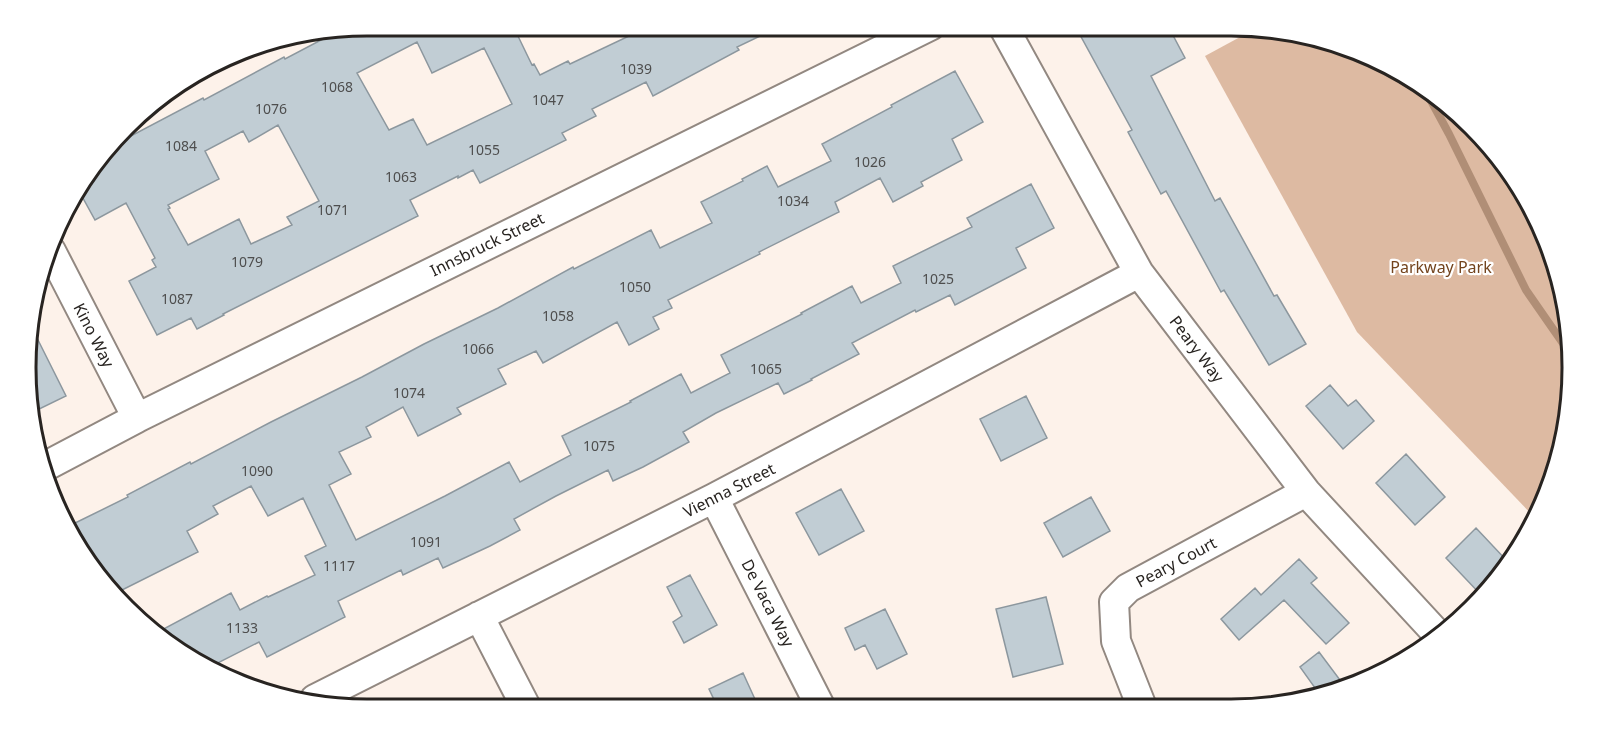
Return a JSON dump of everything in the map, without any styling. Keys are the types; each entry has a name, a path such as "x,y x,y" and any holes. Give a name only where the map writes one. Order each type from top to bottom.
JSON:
{"street":[{"name":"Innsbruck Street","path":"50,463 910,36"},
{"name":"Peary Way","path":"1009,36 1139,273 1306,492 1432,630"},
{"name":"Kino Way","path":"55,259 137,418"},
{"name":"Vienna Street","path":"322,696 714,498 1139,273"},
{"name":"Peary Court","path":"1139,699 1116,641 1114,602 1128,588 1306,492"},
{"name":"De Vaca Way","path":"714,498 816,699"},
{"path":"478,616 522,699"}],"green space":[{"name":"Parkway Park","path":"1241,36 1295,42 1357,61 1396,80 1449,118 1480,149 1506,183 1528,221 1544,261 1556,303 1561,346 1561,389 1556,432 1544,474 1529,512 1357,332 1205,56"}],"building":[{"path":"368,36 518,36 532,65 534,64 540,75 568,61 570,64 629,36 760,36 737,47 739,50 653,96 646,82 592,109 596,116 562,133 566,140 480,183 473,170 410,200 418,216 197,329 191,318 157,335 129,281 156,267 152,260 155,258 126,203 95,220 83,198 131,135 203,98 204,100 284,57 285,59 324,39","holes":["417,42 432,73 484,48 512,104 427,145 413,119 389,130 357,73","278,125 319,201 287,217 292,225 251,244 239,219 188,245 168,209 170,208 168,205 219,179 205,151 243,131 249,142"]},
{"path":"1081,36 1173,36 1185,58 1151,76 1215,201 1220,198 1274,296 1277,295 1306,344 1269,365 1224,290 1221,292 1166,191 1161,194 1128,132 1132,130"},
{"path":"955,71 983,122 952,139 962,160 921,182 923,186 893,202 880,178 835,202 839,212 668,300 672,308 653,317 659,329 629,345 617,322 543,363 536,351 498,369 506,384 457,408 461,414 418,436 403,407 366,427 371,437 339,452 351,474 329,485 356,540 509,462 520,482 571,455 562,436 681,374 691,393 730,373 721,355 852,286 861,303 901,283 893,266 972,227 967,218 1031,184 1054,228 1016,248 1026,268 955,305 950,295 916,312 915,310 852,343 859,354 784,394 778,383 716,413 683,432 689,442 613,481 608,470 556,496 514,519 520,530 490,546 443,568 438,558 403,575 401,570 338,601 345,617 267,657 259,642 218,663 183,643 164,629 231,593 240,610 315,575 305,556 326,546 303,498 268,516 251,486 213,506 218,514 187,531 198,552 122,590 92,552 75,523 128,497 127,495 190,462 191,464 498,308 573,267 574,269 651,230 660,248 712,223 701,202 767,166 778,187 831,161 822,144 892,107 891,105"},
{"path":"38,339 66,396 39,409 36,368"},
{"path":"1330,385 1348,406 1356,400 1374,421 1343,449 1306,406"},
{"path":"1026,396 1047,438 1001,461 980,419"},
{"path":"1406,454 1445,497 1415,525 1376,483"},
{"path":"841,489 864,531 819,555 796,513"},
{"path":"1091,497 1110,531 1063,557 1044,523"},
{"path":"1476,528 1503,556 1476,590 1446,558"},
{"path":"1299,559 1317,578 1311,583 1349,623 1326,644 1284,600 1239,640 1221,619 1255,588 1261,595"},
{"path":"690,575 717,625 684,643 673,622 682,616 667,587"},
{"path":"1046,597 1063,664 1013,677 996,609"},
{"path":"885,609 907,654 877,669 865,645 855,650 845,628"},
{"path":"1319,652 1340,680 1315,688 1300,667"},
{"path":"743,673 755,699 714,699 709,689"}],"waterway":[{"path":"1434,107 1526,290 1560,340"}]}
